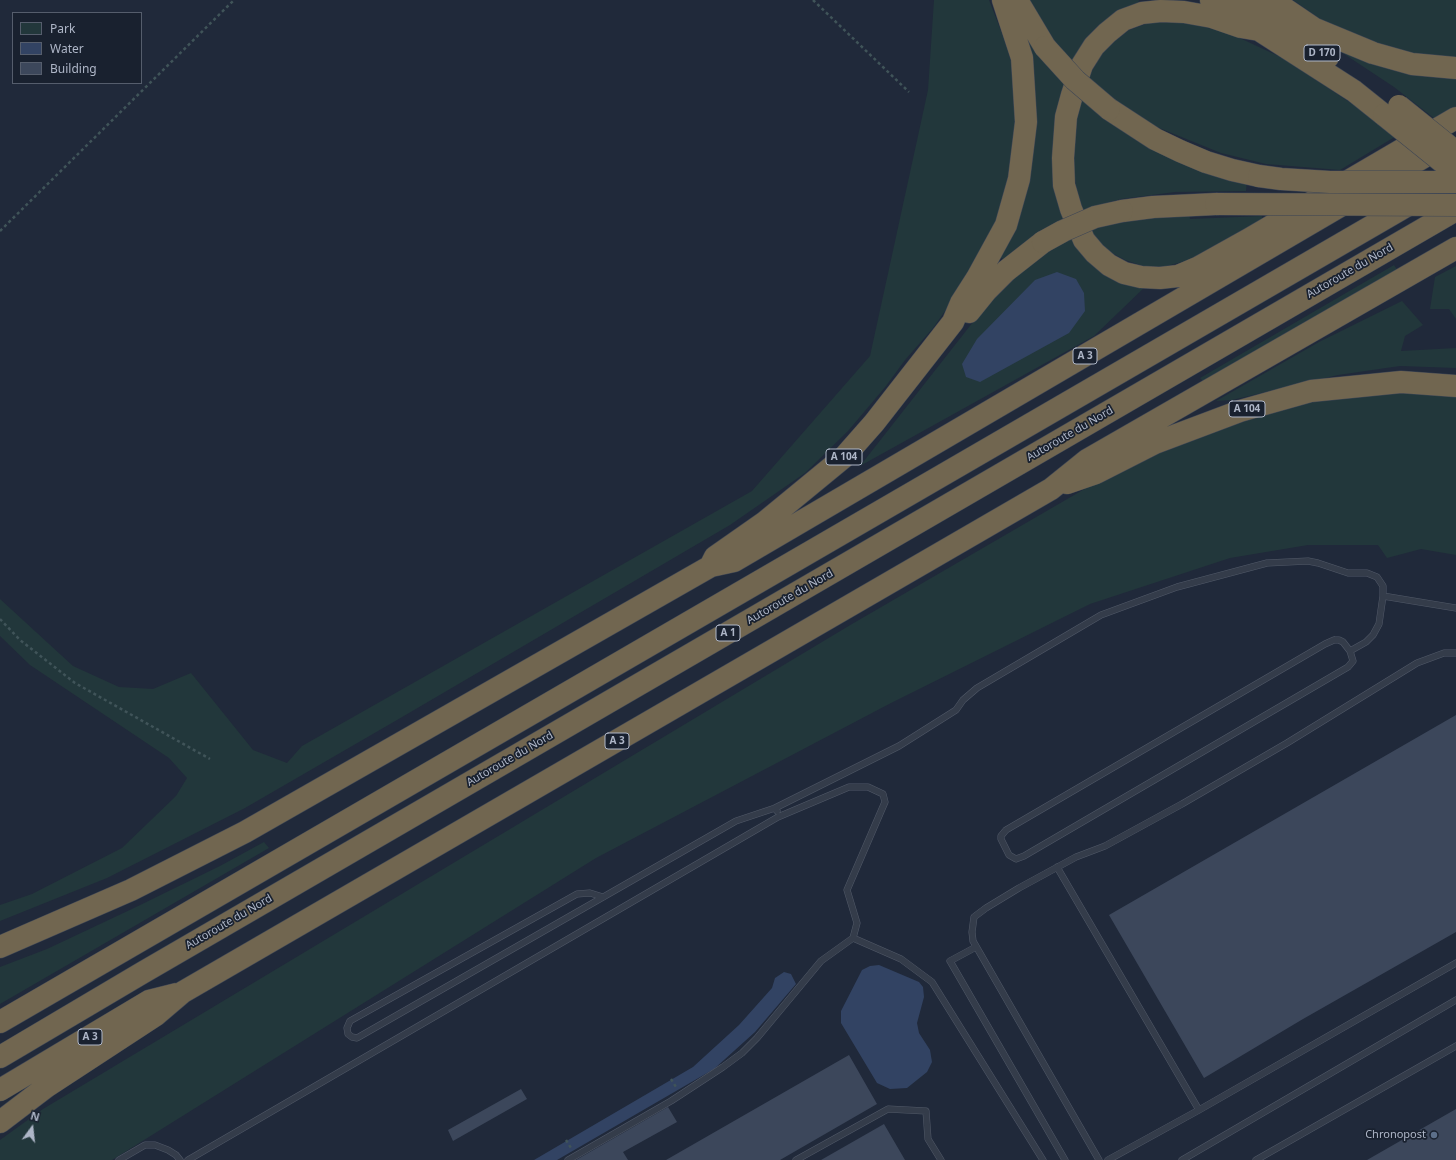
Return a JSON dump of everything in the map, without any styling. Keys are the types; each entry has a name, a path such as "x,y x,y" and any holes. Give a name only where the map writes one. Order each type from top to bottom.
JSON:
{"highway":[{"path":"953,322 961,303 977,278 1006,225 1019,179 1026,122 1022,58 1004,0"},
{"path":"1017,0 1045,47 1075,80 1109,109 1143,132 1180,151 1206,162 1232,170 1281,179 1330,182 1456,182"},
{"name":"D 170","path":"1244,0 1392,111 1456,152"},
{"path":"1272,0 1315,29 1373,53 1412,64 1456,68"},
{"path":"1214,2 1246,20 1354,92 1392,111 1456,173"},
{"path":"1259,30 1242,27 1212,17 1184,12 1142,12 1123,20 1094,46 1082,65 1066,117 1063,158 1064,185 1071,209 1084,240 1095,254 1109,265 1124,273 1141,277 1160,278 1178,276 1197,268 1456,118"},
{"name":"A 3","path":"0,947 131,890 245,832 711,566 734,561 1456,138"},
{"name":"A 1","path":"0,1022 1456,177"},
{"name":"A 104","path":"711,566 715,557 765,522 844,458 874,423 953,322 970,312 986,291 1006,271 1043,242 1063,231 1095,217 1122,211 1153,207 1216,204 1456,205"},
{"name":"Autoroute du Nord","path":"0,1057 162,961 1456,210"},
{"name":"A 3","path":"0,1090 149,1001 183,992 1051,489 1087,460 1456,248"},
{"name":"A 104","path":"1051,489 1096,474 1155,443 1226,416 1311,391 1401,382 1456,386"},
{"path":"0,1122 46,1087 156,1015 183,992"}],"lane":[{"path":"603,897 590,893 577,894 350,1021 347,1028 348,1034 352,1038 357,1038 736,821 776,808 899,746 956,710 963,700 977,688 1101,615 1177,587 1267,563 1308,561 1348,572 1367,573 1377,577 1383,586 1379,624 1374,635 1366,642 1350,651"},
{"path":"1383,596 1456,608"},
{"path":"1334,640 1340,640 1350,651 1353,661 1348,667 1024,856 1019,858 1012,857 1002,844 1001,836 1006,830 1325,644 1334,640"},
{"path":"1099,1160 973,941 972,932 974,917 1019,888 1076,857 1105,846 1182,804 1287,743 1417,663 1444,653 1456,653"},
{"path":"188,1160 778,817 849,787 868,787 883,794 886,802 847,890 857,923 853,938 821,961 757,1038 742,1053 671,1101 568,1160"},
{"path":"776,808 778,817"},
{"path":"1058,867 1199,1110"},
{"path":"853,938 901,959 932,982 1043,1160"},
{"path":"976,946 950,961 1065,1160"},
{"path":"1108,1160 1199,1110 1456,963"},
{"path":"1182,1160 1456,1000"},
{"path":"1256,1160 1456,1046"},
{"path":"796,1160 888,1109 926,1111 928,1139 941,1160"},
{"path":"119,1160 145,1145 155,1145 168,1150 176,1154 180,1160"}],"path":[{"path":"0,231 234,0"},
{"path":"813,0 909,92"},
{"path":"0,619 20,640 75,683 210,760"},
{"path":"671,1079 678,1090"},
{"path":"566,1140 573,1152"}],"green space":[{"path":"934,0 989,0 1013,67 1017,141 997,224 971,274 933,328 905,360 886,386 848,431 805,473 730,525 245,808 107,878 0,921 0,905 32,894 122,848 176,796 187,778 169,758 30,665 0,636 0,599 73,666 119,687 153,689 191,673 253,750 287,763 302,746 752,491 870,356 928,90"},
{"path":"1024,0 1139,0 1138,5 1074,66 1052,43"},
{"path":"1293,0 1456,0 1456,57 1442,58 1394,50 1336,30"},
{"path":"1157,20 1194,24 1231,34 1287,60 1398,135 1340,170 1266,164 1221,153 1137,119 1090,81 1089,76 1104,50 1129,30"},
{"path":"1017,26 1067,84 1065,219 1043,229 1003,259 997,256 1021,193"},
{"path":"1326,42 1456,74 1456,106 1435,119 1394,87"},
{"path":"1081,97 1247,181 1246,191 1175,192 1121,199 1083,210 1076,187 1073,161 1074,127"},
{"path":"1189,212 1190,219 1262,216 1262,220 1197,258 1163,267 1143,266 1125,260 1105,249 1089,231 1099,225"},
{"path":"1074,237 1147,285 1094,336 860,466 995,294 1046,250"},
{"path":"1394,265 1398,271 1205,383 1200,378"},
{"path":"1456,266 1456,319 1449,309 1430,309 1435,277"},
{"path":"1402,301 1423,325 1405,336 1401,351 1456,348 1456,368 1400,366 1338,375 1232,400 1216,401 1319,342"},
{"path":"1423,388 1456,389 1456,555 1421,549 1387,558 1378,545 1308,545 1230,558 1090,604 891,703 596,858 112,1160 0,1160 0,1140 43,1109 852,624 1100,480 1181,438 1273,410 1325,399"},
{"path":"264,842 269,848 0,1004 0,967 47,949 134,908 220,866"}],"water":[{"path":"1057,272 1076,279 1084,293 1085,311 1069,333 980,382 966,377 962,364 977,339 1035,280"},
{"path":"879,965 919,982 923,987 924,997 917,1023 919,1033 930,1050 932,1062 927,1072 907,1088 890,1089 877,1083 841,1023 841,1011 862,970 870,966"},
{"path":"784,972 791,974 796,984 755,1032 714,1069 557,1160 534,1160 693,1067 739,1025 772,988 775,978"}],"building":[{"path":"1456,715 1456,932 1303,1019 1204,1078 1109,915"},
{"path":"849,1055 877,1104 780,1160 666,1160"},
{"path":"521,1089 527,1099 453,1141 448,1130"},
{"path":"668,1107 677,1122 623,1152 628,1160 576,1160"},
{"name":"Chronopost","path":"1456,1109 1456,1160 1367,1160"},
{"path":"884,1124 905,1160 821,1160"}],"place":[{"name":"Chronopost","path":"1434,1135"}]}
